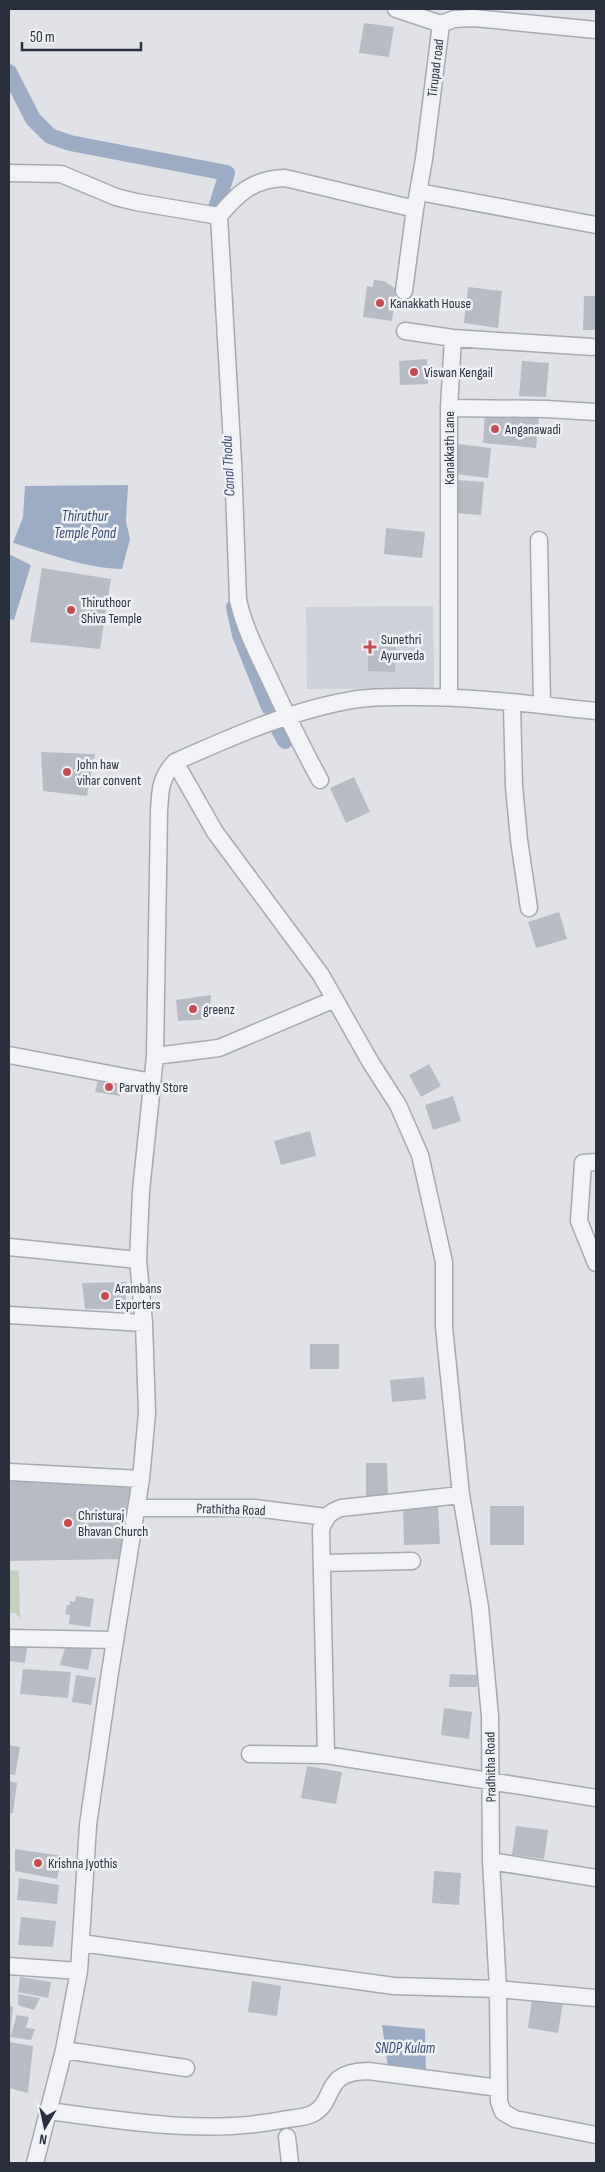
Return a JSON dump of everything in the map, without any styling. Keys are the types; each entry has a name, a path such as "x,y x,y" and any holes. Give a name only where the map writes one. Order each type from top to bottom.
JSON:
{"street":[{"path":"396,9 441,24"},
{"name":"Tirupad road","path":"404,291 441,24 454,19 511,16 596,30"},
{"path":"9,173 61,174 116,197 219,216"},
{"path":"320,780 287,717 253,643 241,614 238,600 234,462 219,216 249,187 265,180 285,178 415,209"},
{"path":"419,192 596,224"},
{"path":"405,331 453,338 592,347"},
{"name":"Kanakkath Lane","path":"449,697 449,408 453,338"},
{"path":"449,408 546,409 596,412"},
{"path":"539,540 542,705"},
{"path":"35,2163 64,2050 79,1971 88,1825 141,1479 147,1414 144,1323 138,1260 141,1191 155,1056 160,805 162,785 166,772 175,762 223,741 287,717 337,704 375,697 449,697 596,711"},
{"path":"512,703 517,822 529,908"},
{"name":"Pradhitha Road","path":"175,762 215,832 321,975 371,1063 398,1104 420,1155 444,1262 444,1327 461,1495 480,1607 490,1716 491,1861 498,1989 499,2102 503,2112 514,2119 596,2135"},
{"path":"155,1056 219,1048 335,999"},
{"path":"9,1054 152,1082"},
{"path":"596,1162 583,1163 579,1221 596,1263"},
{"path":"9,1247 138,1260"},
{"path":"9,1316 144,1323"},
{"path":"9,1472 141,1479"},
{"path":"326,1755 321,1529 326,1517 333,1511 342,1508 461,1495"},
{"name":"Prathitha Road","path":"137,1508 254,1508 326,1517"},
{"path":"322,1563 412,1561"},
{"path":"9,1638 115,1640"},
{"path":"250,1754 326,1755 490,1783 596,1798"},
{"path":"491,1861 596,1878"},
{"path":"81,1943 394,1986 498,1989 596,1998"},
{"path":"9,1966 79,1971"},
{"path":"64,2050 186,2068"},
{"path":"48,2111 153,2124 208,2127 266,2123 312,2114 321,2106 333,2084 341,2076 354,2071 368,2071 500,2088"},
{"path":"287,2137 290,2163"}],"shaded area":[{"name":"Sunethri Ayurveda","path":"433,606 434,688 307,689 306,607"}],"green space":[{"path":"9,1570 19,1571 20,1618 15,1613 9,1613"}],"water":[{"name":"Thiruthur Temple Pond","path":"128,485 126,521 130,539 122,569 81,563 13,543 23,517 25,486"},
{"path":"9,554 31,565 14,620 9,619"},
{"name":"SNDP Kulam","path":"382,2025 425,2029 426,2074 388,2067"}],"building":[{"path":"364,23 394,27 389,57 359,53"},
{"name":"Kanakkath House","path":"374,280 384,281 396,289 392,321 363,317 367,286 373,287"},
{"path":"468,287 502,291 498,328 464,323"},
{"path":"584,296 596,296 596,330 583,330"},
{"name":"Viswan Kengail","path":"427,359 428,384 400,385 399,361"},
{"path":"522,361 549,363 546,397 519,396"},
{"path":"485,413 539,416 536,448 483,443"},
{"path":"458,444 491,448 488,478 455,474"},
{"path":"457,480 484,482 481,515 454,513"},
{"path":"386,528 425,532 422,558 384,554"},
{"name":"Thiruthoor Shiva Temple","path":"42,568 111,579 100,649 30,642"},
{"path":"368,647 396,647 395,672 368,671"},
{"name":"John haw vihar convent","path":"41,752 95,754 87,796 43,791"},
{"path":"354,777 370,812 346,823 330,788"},
{"path":"559,912 567,939 536,948 528,922"},
{"name":"greenz","path":"211,995 209,1019 178,1021 176,1000"},
{"path":"429,1064 441,1086 421,1097 409,1075"},
{"name":"Parvathy Store","path":"99,1076 122,1082 120,1096 95,1092"},
{"path":"453,1096 461,1121 433,1130 425,1105"},
{"path":"310,1131 316,1156 281,1165 274,1141"},
{"name":"Arambans Exporters","path":"126,1282 126,1309 85,1309 82,1283"},
{"path":"310,1344 339,1344 339,1369 310,1369"},
{"path":"424,1377 426,1399 392,1402 390,1380"},
{"path":"366,1463 387,1463 388,1496 366,1496"},
{"name":"Christuraj Bhavan Church","path":"9,1479 133,1488 120,1559 9,1561"},
{"path":"490,1506 524,1506 524,1545 490,1545"},
{"path":"438,1507 440,1544 404,1545 403,1508"},
{"path":"76,1596 94,1599 90,1627 69,1624 70,1615 65,1614 67,1605 70,1605 70,1601 75,1602"},
{"path":"9,1645 27,1647 25,1663 9,1661"},
{"path":"65,1648 92,1649 88,1670 60,1665"},
{"path":"23,1669 71,1672 68,1698 20,1694"},
{"path":"450,1674 477,1675 477,1687 449,1687"},
{"path":"76,1675 96,1678 91,1705 72,1702"},
{"path":"444,1708 472,1712 469,1739 441,1735"},
{"path":"9,1745 20,1747 15,1775 9,1774"},
{"path":"307,1766 342,1772 336,1804 301,1798"},
{"path":"9,1781 17,1783 13,1813 9,1813"},
{"path":"516,1826 548,1830 544,1859 512,1855"},
{"name":"Krishna Jyothis","path":"15,1849 62,1856 57,1879 15,1871"},
{"path":"434,1871 461,1873 459,1905 432,1903"},
{"path":"19,1878 59,1885 57,1904 17,1900"},
{"path":"21,1917 56,1921 53,1947 18,1945"},
{"path":"20,1977 51,1982 48,1998 18,1992"},
{"path":"252,1981 281,1986 277,2016 248,2012"},
{"path":"18,1994 40,1998 34,2010 18,2005"},
{"path":"532,1998 563,2002 558,2033 528,2028"},
{"path":"9,2006 13,2007 10,2035 9,2035"},
{"path":"17,2015 29,2017 26,2028 35,2029 31,2040 10,2037"},
{"path":"9,2042 33,2046 28,2093 9,2088"}],"waterway":[{"name":"Canal Thodu","path":"9,72 33,119 50,136 70,143 227,173 215,211"},
{"name":"Canal Thodu","path":"234,607 240,635 269,707"},
{"name":"Canal Thodu","path":"279,730 285,741"}],"place":[{"name":"Kanakkath House","path":"380,303"},
{"name":"Viswan Kengail","path":"414,372"},
{"name":"Anganawadi","path":"495,429"},
{"name":"Thiruthoor Shiva Temple","path":"71,610"},
{"name":"Sunethri Ayurveda","path":"370,647"},
{"name":"John haw vihar convent","path":"67,772"},
{"name":"greenz","path":"193,1009"},
{"name":"Parvathy Store","path":"109,1087"},
{"name":"Arambans Exporters","path":"105,1296"},
{"name":"Christuraj Bhavan Church","path":"68,1523"},
{"name":"Krishna Jyothis","path":"38,1863"}]}
